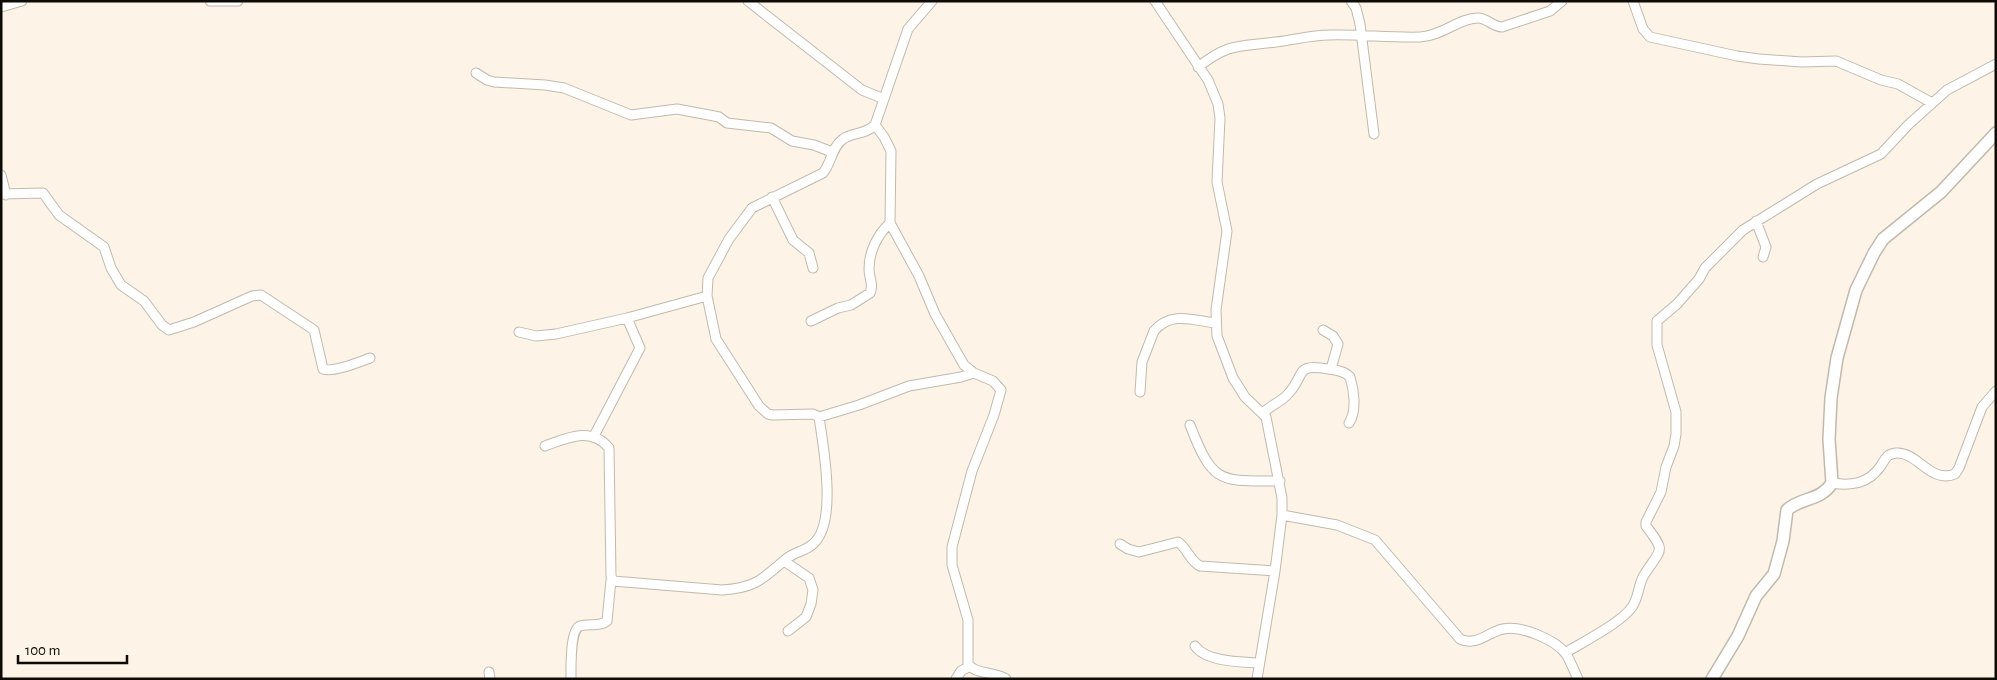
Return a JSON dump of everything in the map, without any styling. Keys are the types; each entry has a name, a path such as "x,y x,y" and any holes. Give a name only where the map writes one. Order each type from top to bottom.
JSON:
{"street":[{"path":"1,7 22,1"},
{"path":"210,1 238,1"},
{"path":"748,1 851,82 862,90 884,100"},
{"path":"932,1 908,29 875,125 867,132 843,139 832,152 823,173 772,197 748,212 729,239 708,278 707,296 716,339 759,406 768,414 812,414 819,417 859,405 909,386 961,377 974,372"},
{"path":"1155,1 1215,95 1220,118 1218,182 1227,236 1215,323 1217,336 1233,378 1245,397 1264,413 1266,417 1280,481 1282,515 1275,571 1257,679"},
{"path":"1351,1 1359,17 1374,134"},
{"path":"1198,67 1214,55 1233,46 1276,42 1316,35 1421,37 1438,34 1475,18 1502,28 1550,11 1562,1"},
{"path":"1634,1 1643,29 1650,37 1759,59 1794,62 1836,61 1881,80 1898,84 1932,103"},
{"path":"1565,653 1630,610 1636,600 1644,575 1660,551 1659,544 1646,526 1646,522 1661,492 1666,467 1674,446 1677,422 1676,412 1657,345 1657,321 1677,304 1699,279 1705,268 1743,230 1817,184 1881,154 1932,103 1955,85 1996,64"},
{"path":"476,73 494,82 564,88 631,115 672,109 683,110 719,117 727,123 771,128 792,141 814,145 832,152"},
{"path":"875,125 884,137 890,152 890,223 918,276 935,314 964,365 994,381 1001,390 996,409 972,471 952,547 952,565 968,620 967,652 970,666 976,670 997,674 1006,679"},
{"path":"1712,679 1738,636 1756,596 1774,574 1787,510 1792,506 1820,496 1832,483 1829,431 1837,358 1856,290 1878,246 1941,192 1996,133"},
{"path":"1,175 4,194 43,193 59,215 104,247 111,268 120,285 144,301 169,330 194,322 252,296 261,295 314,330 323,369 326,371 370,358"},
{"path":"772,197 793,240 809,253 813,268"},
{"path":"1756,221 1765,241 1766,252 1763,257"},
{"path":"811,321 838,308 851,306 870,293 872,288 869,270 876,238 890,223"},
{"path":"519,332 544,336 627,318 707,296"},
{"path":"594,436 640,348 627,318"},
{"path":"1140,392 1142,362 1154,331 1158,327 1164,322 1175,318 1215,323"},
{"path":"1323,330 1332,336 1338,344 1331,369"},
{"path":"1264,413 1268,407 1287,395 1300,374 1308,367 1331,369 1348,374 1351,381 1354,413 1349,422"},
{"path":"1832,483 1853,484 1863,481 1875,472 1884,458 1895,453 1907,454 1932,472 1942,475 1955,474 1982,407 1996,391"},
{"path":"611,580 722,590 738,589 757,582 784,561 813,545 822,532 824,524 827,482 819,417"},
{"path":"1190,425 1209,466 1217,474 1234,481 1280,481"},
{"path":"545,446 573,436 594,436 606,444 610,452 611,580 607,621 604,624 577,628 571,653 571,679"},
{"path":"1282,515 1337,525 1375,540 1448,627 1465,641 1473,642 1504,628 1516,628 1540,636 1565,653 1578,679"},
{"path":"1120,544 1139,552 1178,542 1182,544 1196,564 1200,566 1275,571"},
{"path":"784,561 809,578 813,590 811,604 806,617 788,631"},
{"path":"1195,646 1203,654 1224,660 1259,663"},
{"path":"956,679 961,670 970,666"}]}
